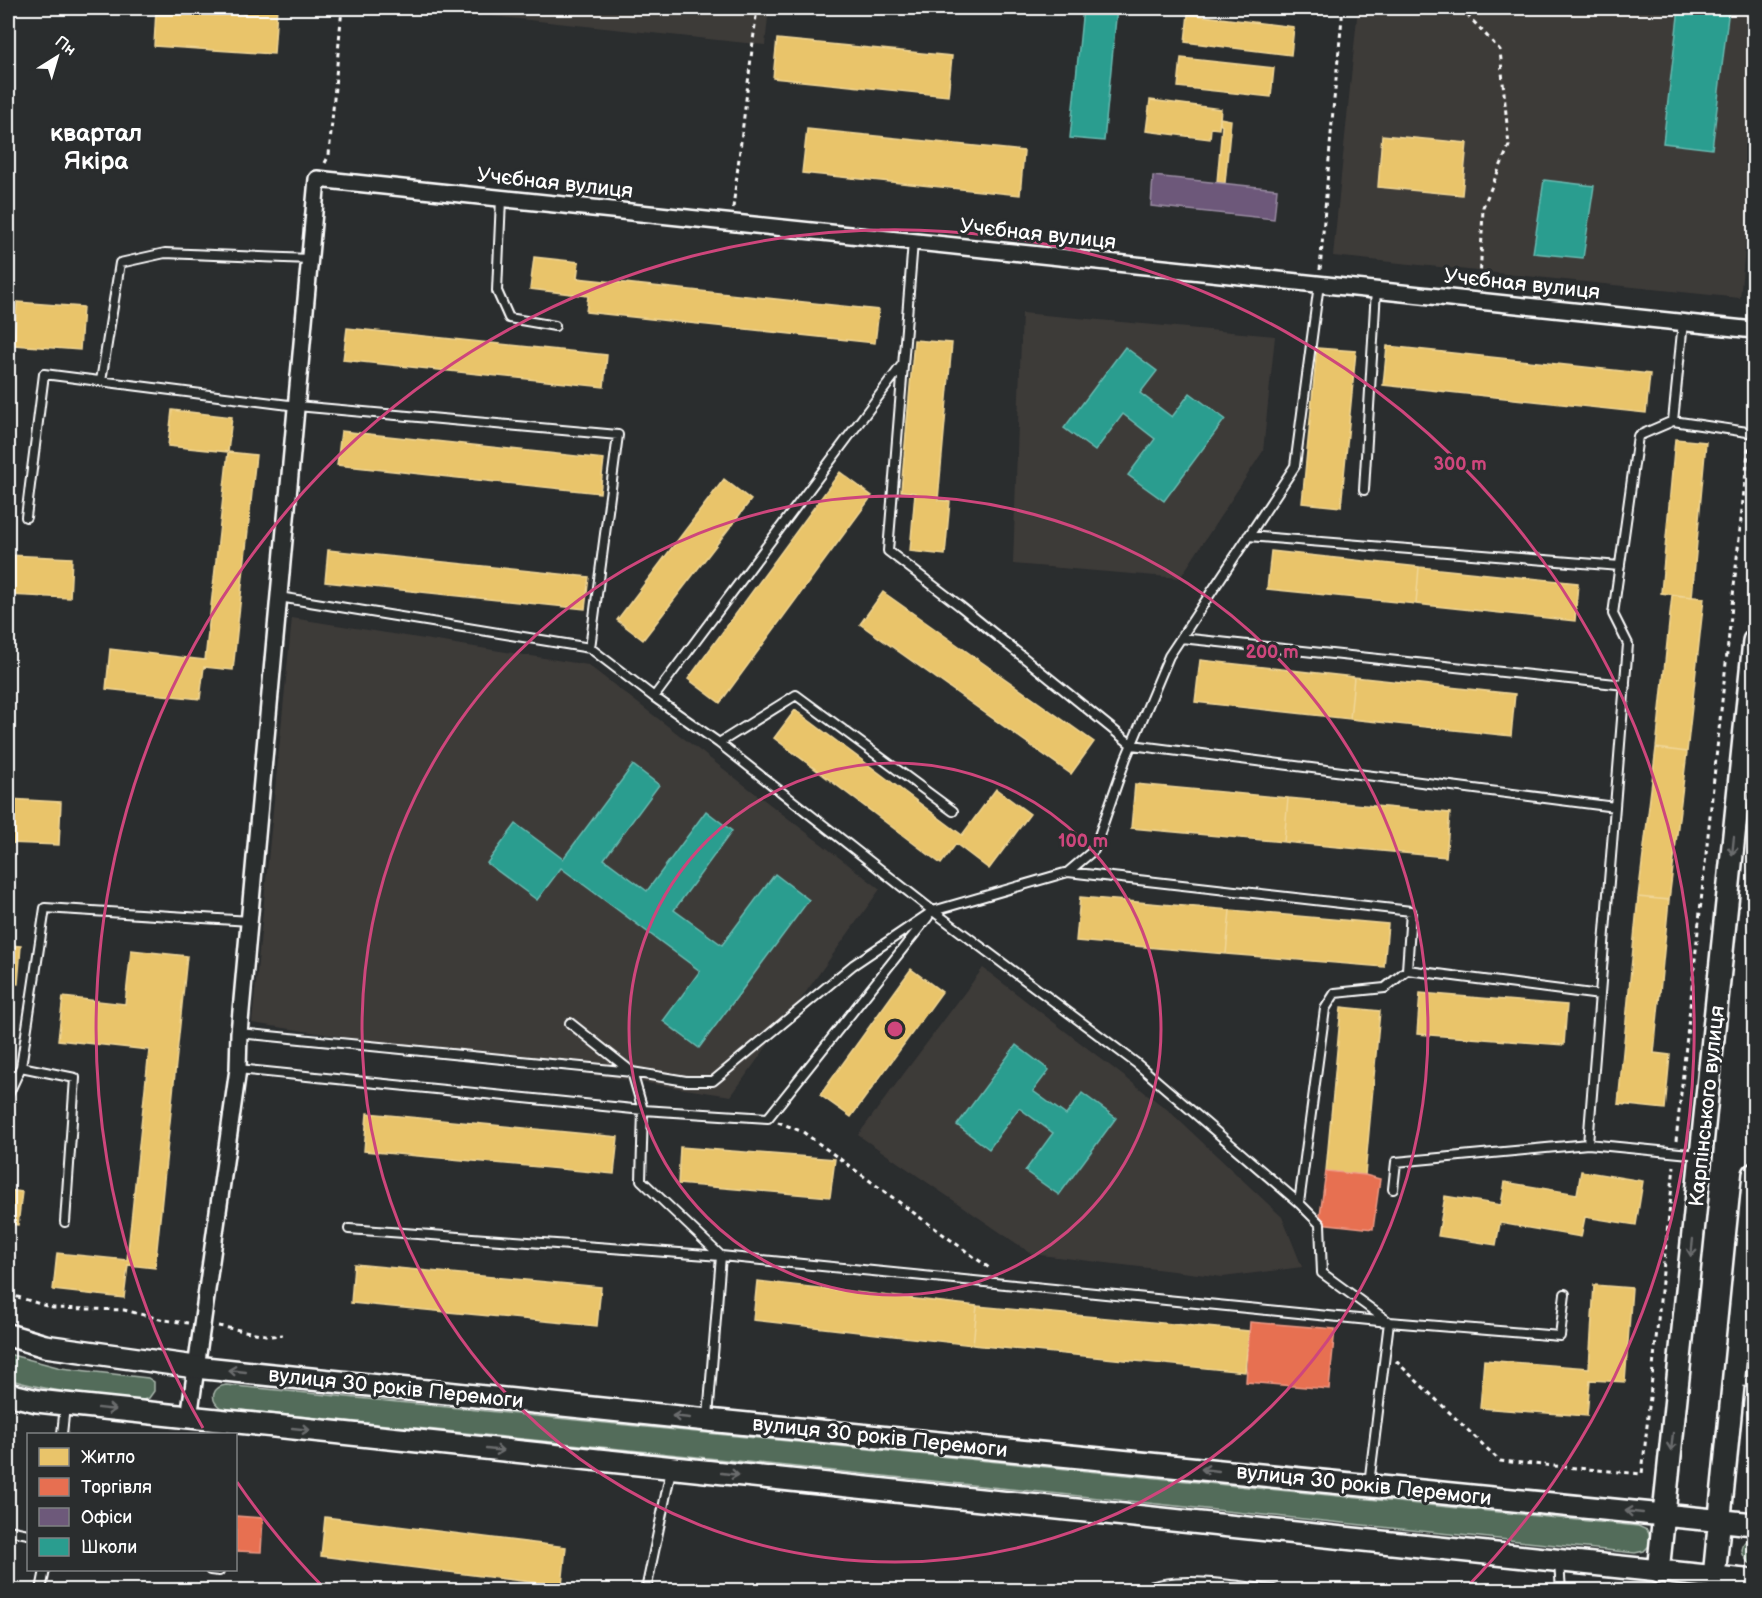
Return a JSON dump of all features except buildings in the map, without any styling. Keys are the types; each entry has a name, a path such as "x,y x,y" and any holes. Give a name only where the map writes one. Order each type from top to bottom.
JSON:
{"street":[{"name":"Учєбная вулиця","path":"317,179 1755,330"},
{"path":"189,1418 238,1069 239,1033 317,179"},
{"name":"Карпінського вулиця","path":"1658,1572 1755,641"},
{"path":"1714,1577 1720,1521 1744,1381 1755,1174"},
{"name":"вулиця 30 років Перемоги","path":"8,1335 45,1346 195,1367 1755,1524"},
{"path":"8,1394 37,1401 189,1418 1755,1581"}],"lane":[{"path":"501,199 497,291 509,318 555,326"},
{"path":"913,242 888,551 1132,745 1615,807"},
{"path":"101,381 120,262 165,253 310,260"},
{"path":"1068,872 1094,850 1132,745 1169,656 1295,466 1319,284"},
{"path":"1364,490 1376,290"},
{"path":"1673,421 1683,322"},
{"path":"654,697 903,364"},
{"path":"26,517 44,374 297,406 618,435 590,648"},
{"path":"1588,1144 1628,644 1613,614 1638,436 1673,421 1752,432"},
{"path":"1248,536 1620,566"},
{"path":"279,597 590,648 719,743 933,911 1136,1063 1299,1203 1320,1224 1322,1274 1389,1322"},
{"path":"1181,638 1625,685"},
{"path":"719,743 796,695 953,811"},
{"path":"239,1033 632,1072 686,1081 713,1081 854,965 933,911 1068,872 1411,911 1407,970"},
{"path":"8,1095 21,1067 45,908 250,921"},
{"path":"238,1069 643,1110 768,1118 933,911"},
{"path":"1299,1203 1325,1009 1335,993 1385,988 1407,970 1600,995"},
{"path":"570,1023 632,1072 643,1110 641,1180 721,1256"},
{"path":"21,1067 75,1078 65,1222"},
{"path":"1393,1189 1396,1162 1588,1144 1702,1155"},
{"path":"350,1229 721,1256 1389,1322 1560,1336 1565,1294"},
{"path":"708,1420 721,1256"},
{"path":"1369,1485 1389,1322"},
{"path":"62,1433 65,1404"},
{"path":"646,1590 672,1468"},
{"path":"8,1530 27,1534"},
{"path":"1558,1562 1561,1590"},
{"path":"41,1590 45,1571"},
{"path":"1141,1590 1180,1581 1274,1590"}],"path":[{"path":"317,179 329,155 342,8"},
{"path":"732,223 757,8"},
{"path":"1319,284 1332,110 1343,8"},
{"path":"1461,8 1500,50 1509,146 1483,207 1480,287 1477,301"},
{"path":"1385,1351 1500,1461 1642,1474 1755,388"},
{"path":"768,1118 802,1132 1012,1284"},
{"path":"8,1294 53,1308 124,1310 164,1320 271,1336 283,1335"}],"shaded area":[{"path":"417,8 769,8 765,45"},
{"path":"1358,8 1754,8 1754,159 1740,298 1333,256"},
{"path":"1022,313 1275,336 1263,451 1180,578 1013,564"},
{"path":"292,618 588,665 880,889 731,1096 252,1023"},
{"path":"983,968 1169,1111 1282,1217 1302,1267 1223,1277 1032,1254 858,1135"}],"green space":[{"path":"8,1354 61,1368 148,1378 154,1382 154,1391 149,1398 140,1401 73,1393 8,1379"},
{"path":"226,1385 1638,1526 1647,1530 1650,1545 1644,1551 1635,1553 221,1408 215,1401 214,1394 218,1388"},
{"path":"1751,1537 1754,1537 1754,1563 1749,1563 1742,1552 1743,1546"}],"district":[{"name":"квартал Якіра","path":"96,147"}]}
